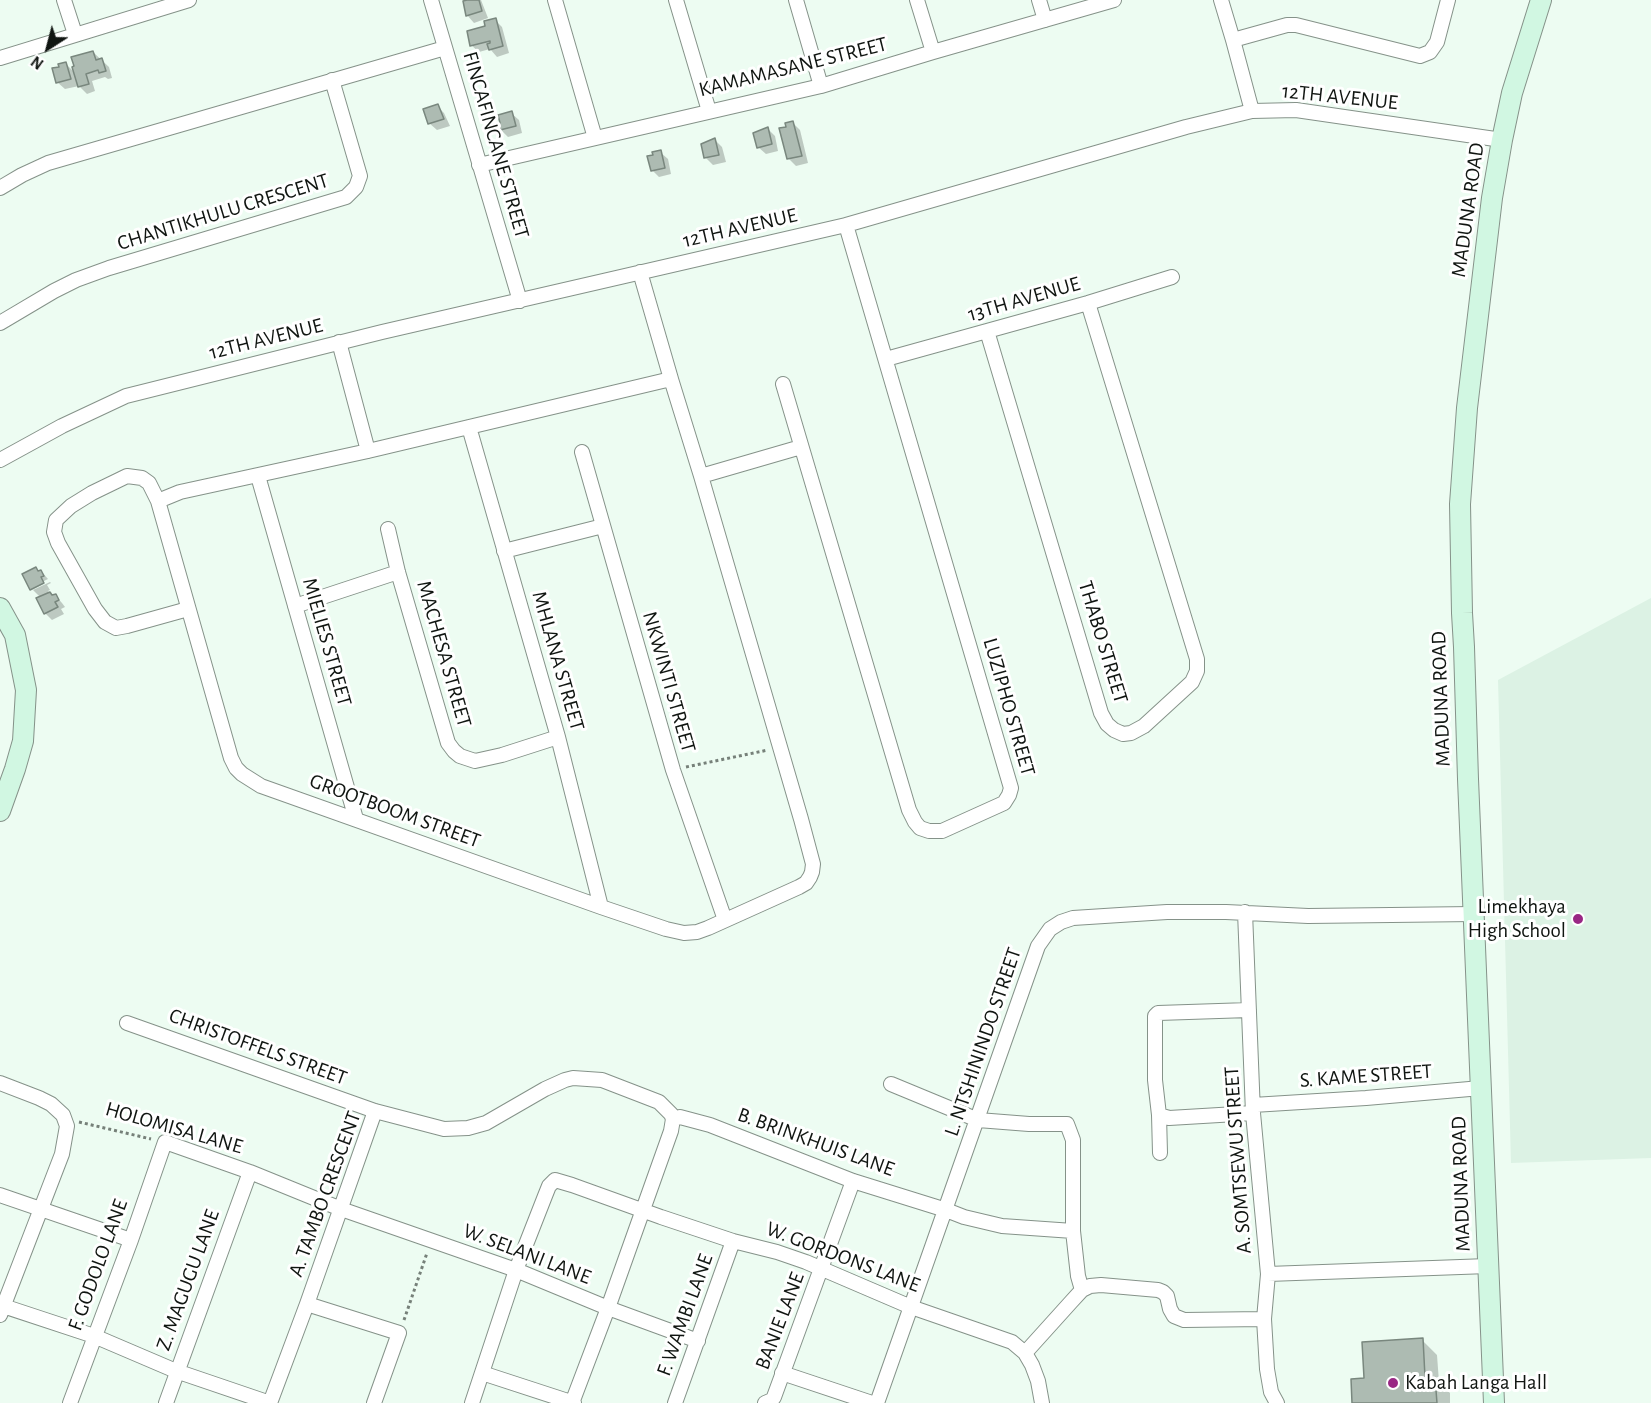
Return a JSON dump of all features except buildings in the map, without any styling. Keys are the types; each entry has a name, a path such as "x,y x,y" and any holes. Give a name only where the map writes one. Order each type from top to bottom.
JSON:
{"street":[{"path":"64,0 75,34"},
{"path":"0,58 189,0"},
{"name":"FINCAFINCANE STREET","path":"431,0 520,301"},
{"path":"555,0 595,138"},
{"path":"676,0 709,111"},
{"path":"796,0 821,86"},
{"path":"917,0 933,52"},
{"path":"1039,0 1045,21"},
{"name":"KAMAMASANE STREET","path":"479,165 821,86 1114,0"},
{"path":"1221,0 1252,111"},
{"path":"1233,40 1287,25 1296,25 1415,56 1423,56 1433,50 1437,42 1448,0"},
{"name":"MADUNA ROAD","path":"1494,1403 1468,779 1460,504 1462,455 1481,287 1502,140 1512,93 1541,0"},
{"path":"0,188 48,163 445,48"},
{"name":"CHANTIKHULU CRESCENT","path":"0,322 76,280 109,268 346,197 360,176 332,80"},
{"name":"12TH AVENUE","path":"0,460 62,426 126,396 339,342 846,225 1186,127 1252,111 1296,110 1502,140"},
{"name":"LUZIPHO STREET","path":"783,384 901,783 915,822 920,828 929,831 942,831 1000,806 1007,799 1011,788 846,225"},
{"name":"GROOTBOOM STREET","path":"158,501 231,758 236,768 261,786 601,907 684,933 697,932 799,887 806,883 812,872 813,864 640,272"},
{"name":"13TH AVENUE","path":"886,359 987,332 1172,277"},
{"name":"THABO STREET","path":"987,332 1101,713 1107,724 1114,730 1123,734 1131,733 1144,726 1192,682 1197,671 1197,659 1088,303"},
{"path":"339,342 368,451"},
{"path":"188,609 128,626 116,628 110,625 95,609 58,543 54,532 56,520 62,513 92,494 127,476 142,478 149,483 158,501 180,492 368,451 671,379"},
{"name":"MHLANA STREET","path":"469,427 558,737 601,907"},
{"path":"701,476 801,447"},
{"name":"NKWINTI STREET","path":"582,452 673,770 725,920"},
{"name":"MIELIES STREET","path":"258,476 356,819"},
{"path":"504,551 603,526"},
{"name":"MACHESA STREET","path":"388,529 398,572 448,743 453,751 460,756 475,760 502,755 558,737"},
{"path":"295,606 398,572"},
{"path":"0,608 15,635 26,690 23,741 0,811"},
{"name":"L. NTSHININDO STREET","path":"877,1403 1038,946 1050,929 1073,918 1167,912 1245,912 1308,916 1474,914"},
{"name":"A. SOMTSEWU STREET","path":"1245,912 1253,1109 1268,1274 1264,1319 1267,1369 1271,1392 1277,1403"},
{"path":"1160,1153 1155,1080 1155,1016 1158,1013 1169,1012 1249,1010"},
{"name":"CHRISTOFFELS STREET","path":"127,1023 375,1111"},
{"name":"A. TAMBO CRESCENT","path":"270,1403 375,1111 444,1129 468,1128 486,1123 565,1080 592,1078 652,1098 666,1108 673,1119"},
{"path":"0,1083 45,1101 59,1111 65,1119 67,1134 62,1154 1,1309 94,1336 176,1371 270,1403"},
{"path":"891,1084 978,1120 1067,1124 1073,1140 1073,1232 1078,1276 1082,1290"},
{"name":"S. KAME STREET","path":"1159,1115 1169,1118 1481,1088"},
{"name":"B. BRINKHUIS LANE","path":"673,1119 680,1117 701,1122 853,1181 964,1217 1002,1226 1073,1232"},
{"path":"482,1373 573,1403 671,1131 673,1119"},
{"name":"HOLOMISA LANE","path":"165,1142 250,1172 341,1209"},
{"name":"F. GODOLO LANE","path":"70,1403 165,1142"},
{"name":"Z. MAGUGU LANE","path":"166,1403 250,1172"},
{"name":"W. GORDONS LANE","path":"516,1270 549,1186 555,1180 733,1241 777,1252 911,1306 1012,1342 1025,1353"},
{"name":"BANIE LANE","path":"765,1403 774,1397 853,1181"},
{"path":"0,1196 131,1240"},
{"name":"W. SELANI LANE","path":"341,1209 516,1270 608,1308 698,1341"},
{"name":"F. WAMBI LANE","path":"675,1403 733,1241"},
{"path":"1268,1274 1488,1266"},
{"path":"472,1403 516,1270"},
{"path":"1042,1403 1035,1373 1025,1353 1082,1290 1090,1286 1158,1290 1167,1296 1174,1316 1184,1320 1264,1319"},
{"path":"307,1304 399,1333 374,1403"},
{"path":"782,1373 872,1403"}],"path":[{"path":"673,770 779,748"},
{"name":"HOLOMISA LANE","path":"65,1119 165,1142"},
{"path":"399,1333 431,1241"}],"shaded area":[{"name":"Limekhaya High School","path":"1651,598 1651,1158 1511,1163 1498,680"}],"place":[{"name":"Limekhaya High School","path":"1578,919"},
{"name":"Kabah Langa Hall","path":"1393,1383"}]}
